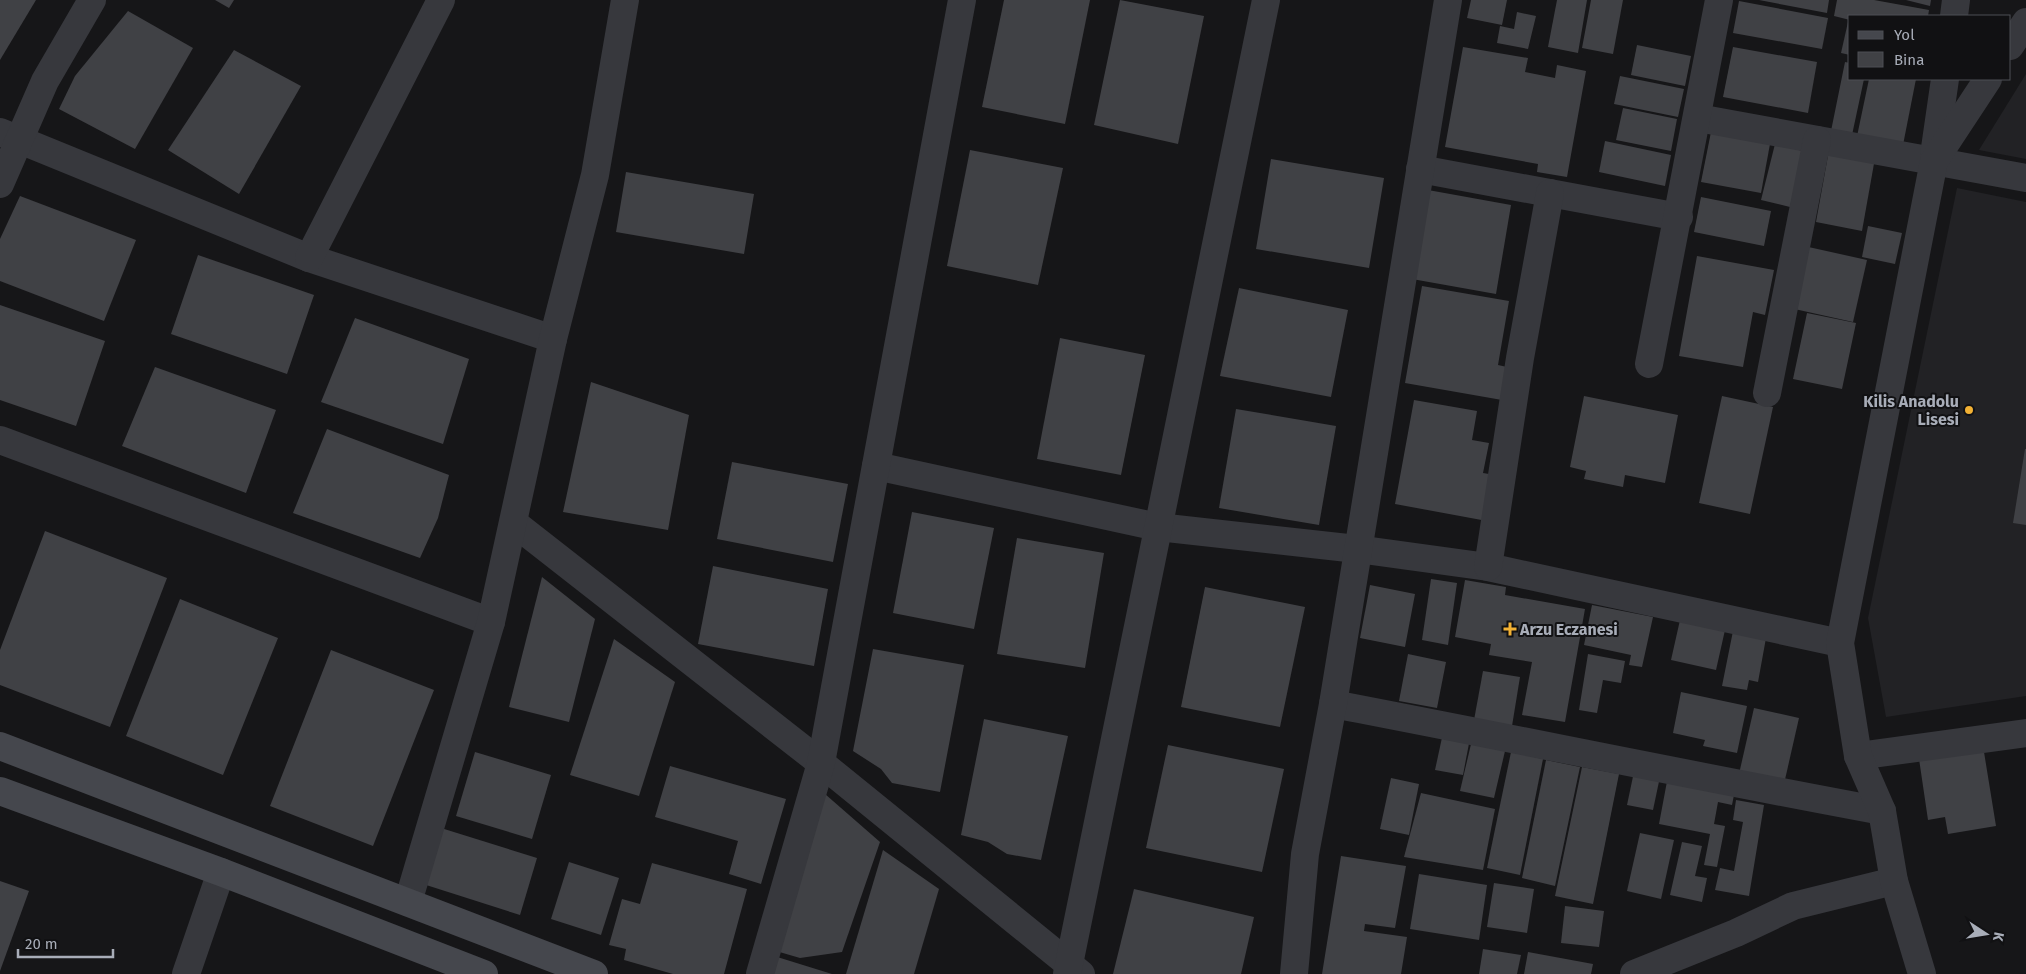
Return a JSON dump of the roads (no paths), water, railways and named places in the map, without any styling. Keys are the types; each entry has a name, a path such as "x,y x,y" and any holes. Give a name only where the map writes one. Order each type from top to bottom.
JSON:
{"main road":[{"path":"0,746 594,974"},
{"path":"0,791 221,872 444,966 484,974"}],"street":[{"path":"0,184 10,136 45,81 92,0"},
{"path":"309,258 442,0"},
{"path":"408,902 491,622 553,339 594,175 625,0"},
{"path":"760,974 821,763 962,0"},
{"path":"514,523 821,763 1072,971 1158,528 1266,0"},
{"path":"1294,974 1305,854 1333,704 1448,0"},
{"path":"1649,364 1679,217 1719,0"},
{"path":"1954,15 1956,0"},
{"path":"2011,44 2026,22"},
{"path":"1922,974 1894,881 1882,811 1858,756 1840,642 1934,161 1945,80"},
{"path":"1934,161 1987,80"},
{"path":"1698,118 2026,178"},
{"path":"10,136 309,258 553,339"},
{"path":"1767,393 1817,140"},
{"path":"1420,169 1679,217"},
{"path":"1488,567 1520,358 1550,193"},
{"path":"0,440 491,622"},
{"path":"876,466 1158,528 1358,549 1488,567 1840,642"},
{"path":"1333,704 1522,740 1658,769 1882,811"},
{"path":"1858,756 2026,733"},
{"path":"186,974 221,872"},
{"path":"1634,974 1736,933 1793,906 1894,881"}],"place":[{"name":"Kilis Anadolu Lisesi","path":"1969,410"},
{"name":"Arzu Eczanesi","path":"1510,629"}]}
